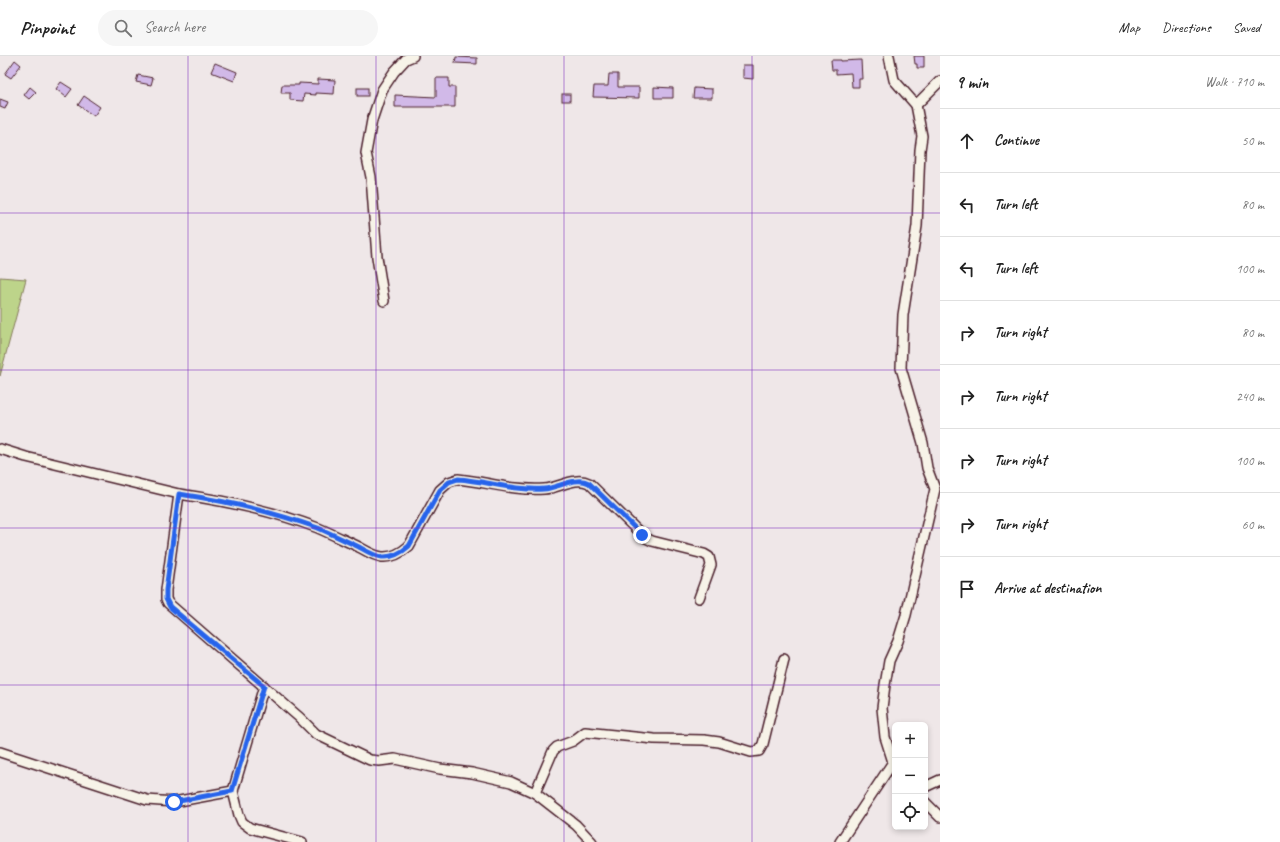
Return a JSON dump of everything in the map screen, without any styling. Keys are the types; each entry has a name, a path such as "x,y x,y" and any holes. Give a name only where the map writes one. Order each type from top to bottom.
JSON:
{"street":[{"path":"384,301 377,257 371,177 366,153 372,120 382,90 394,72 406,60 413,56"},
{"path":"889,56 894,80 916,105 922,136 920,150 917,226 903,315 901,368 923,443 927,468 935,489 906,615 898,641 889,661 885,685 882,708 885,737 892,758"},
{"path":"916,105 940,81"},
{"path":"0,449 26,457 179,494 230,503 280,515 330,533 381,557 394,556 409,546 440,490 449,482 458,479 518,489 542,489 580,480 589,483 644,537 652,541 704,554 709,557 711,565 699,598"},
{"path":"179,494 166,590 166,599 170,607 264,686 316,734 370,760 379,761 395,759 440,769 472,773 511,782 535,793 576,825 592,842"},
{"path":"535,793 553,751 557,747 573,741 585,732 654,739 704,740 719,742 751,752 759,751 763,744 784,659"},
{"path":"264,686 232,791 242,822 250,828 302,842"},
{"path":"0,752 147,800 174,802 232,791"},
{"path":"840,842 892,767"},
{"path":"928,786 940,780"},
{"path":"928,805 940,817"}],"green space":[{"path":"0,277 26,279 0,376"}],"building":[{"path":"914,56 924,56 924,68 917,68"},
{"path":"456,57 477,58 477,64 455,63"},
{"path":"15,60 21,65 11,78 5,74"},
{"path":"831,60 861,60 862,79 859,79 859,87 852,87 851,73 836,74 836,70 832,70"},
{"path":"215,63 237,72 234,81 211,72"},
{"path":"743,65 753,65 753,79 743,78"},
{"path":"609,74 618,74 618,87 639,87 639,98 593,97 594,86 608,86"},
{"path":"138,75 153,78 151,85 136,82"},
{"path":"436,78 449,78 449,87 455,87 455,107 395,107 395,95 436,97"},
{"path":"318,79 335,80 334,94 304,94 303,101 290,100 290,93 281,93 282,85 299,85 299,83 318,84"},
{"path":"61,82 72,89 66,97 56,89"},
{"path":"30,87 36,92 29,99 24,95"},
{"path":"654,87 673,88 673,98 654,98"},
{"path":"357,88 368,88 368,96 357,96"},
{"path":"694,88 712,89 712,98 693,98"},
{"path":"562,94 570,94 570,101 562,101"},
{"path":"84,96 100,107 94,116 78,105"},
{"path":"0,99 8,102 5,109 0,107"}],"route":[{"path":"174,802 232,791 264,686 170,607 166,599 165,594 179,494 255,508 280,515 330,533 381,557 394,556 409,546 440,490 449,482 458,479 518,489 542,489 580,480 589,483 642,535"}]}
